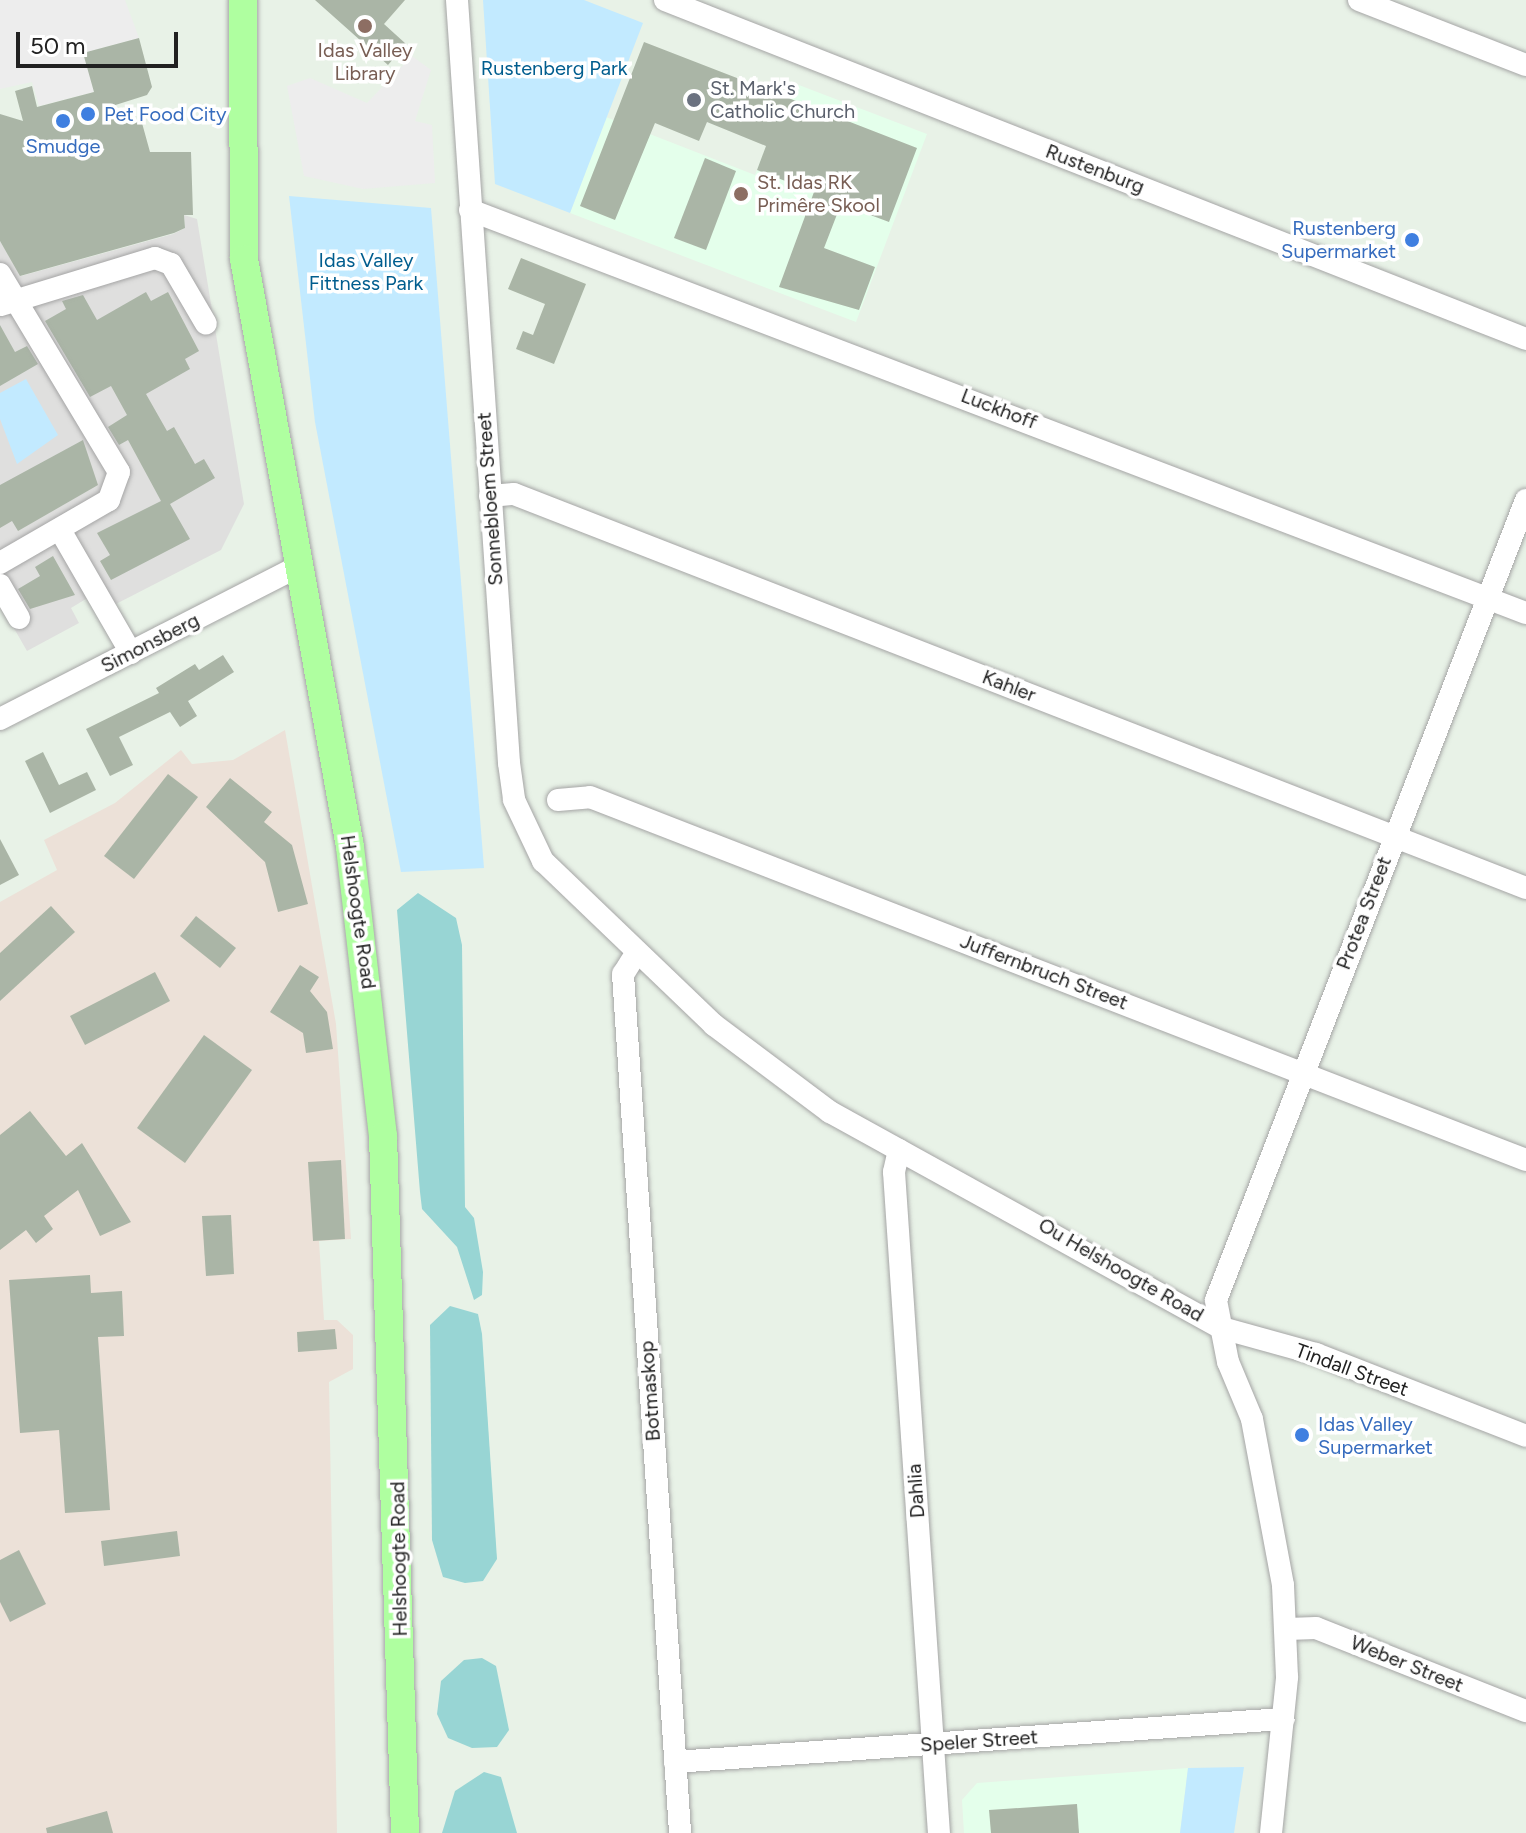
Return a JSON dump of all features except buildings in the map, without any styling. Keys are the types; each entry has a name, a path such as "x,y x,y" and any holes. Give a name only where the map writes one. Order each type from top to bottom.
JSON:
{"main road":[{"name":"Helshoogte Road","path":"243,0 244,259 350,847 383,1136 405,1833"}],"street":[{"name":"Sonnebloem Street","path":"457,0 514,800 543,861 637,952"},
{"name":"Rustenburg","path":"665,0 1526,339"},
{"path":"1359,0 1526,65"},
{"name":"Luckhoff","path":"470,210 1526,613"},
{"path":"7,302 155,258 171,264 206,324"},
{"path":"0,274 7,302 119,472 109,500 0,563"},
{"name":"Kahler","path":"490,496 514,494 1526,888"},
{"name":"Protea Street","path":"1222,1328 1216,1300 1393,836 1526,500"},
{"path":"60,530 131,653"},
{"name":"Simonsberg","path":"0,719 299,566"},
{"path":"0,585 19,618"},
{"name":"Juffernbruch Street","path":"558,800 590,797 1526,1160"},
{"name":"Ou Helshoogte Road","path":"637,952 775,1075 899,1150 1222,1328 1252,1419 1287,1629 1283,1719 1271,1833"},
{"name":"Botmaskop","path":"637,952 623,974 680,1833"},
{"name":"Dahlia","path":"899,1150 894,1172 939,1833"},
{"name":"Tindall Street","path":"1222,1328 1316,1354 1526,1436"},
{"name":"Weber Street","path":"1287,1629 1316,1628 1526,1711"},
{"name":"Speler Street","path":"675,1762 1283,1719"}],"shaded area":[{"path":"0,0 125,0 139,38 84,53 94,92 39,106 32,82 0,89"},
{"path":"412,56 431,70 415,121 432,125 435,183 363,189 304,176 287,86 310,78 367,103"},
{"name":"St. Idas RK Primêre Skool","path":"791,82 927,134 856,322 570,213 606,117 755,175"},
{"path":"184,215 197,219 244,504 221,550 114,605 104,588 71,608 79,623 27,651 0,604 0,241 21,276 173,234 185,228"},
{"path":"285,730 336,1024 351,1239 319,1241 324,1320 337,1320 353,1335 353,1369 329,1382 337,1833 0,1833 0,902 57,870 44,840 115,803 181,750 192,764 233,760"},
{"path":"418,893 456,918 462,945 465,1207 474,1218 483,1272 482,1295 474,1300 457,1247 422,1209 397,910"},
{"path":"450,1306 478,1314 482,1334 497,1559 483,1581 465,1583 443,1577 432,1540 430,1325"},
{"path":"482,1658 496,1666 509,1730 497,1747 472,1748 448,1738 437,1714 441,1681 464,1660"},
{"path":"1188,1768 1180,1833 964,1833 962,1800 977,1783"},
{"path":"484,1772 501,1777 517,1833 442,1833 455,1791"}],"green space":[{"name":"Rustenberg Park","path":"483,0 584,0 643,23 570,213 495,184"},
{"name":"Idas Valley Fittness Park","path":"289,196 431,208 484,868 401,872 315,422"},
{"path":"26,379 58,435 17,464 0,419 0,393"},
{"path":"1244,1767 1234,1833 1180,1833 1188,1768"}],"place":[{"name":"Idas Valley Library","path":"365,26"},
{"name":"St. Mark's Catholic Church","path":"694,100"},
{"name":"Pet Food City","path":"88,114"},
{"name":"Smudge","path":"63,121"},
{"name":"St. Idas RK Primêre Skool","path":"741,194"},
{"name":"Rustenberg Supermarket","path":"1412,240"},
{"name":"Idas Valley Supermarket","path":"1302,1435"}]}
